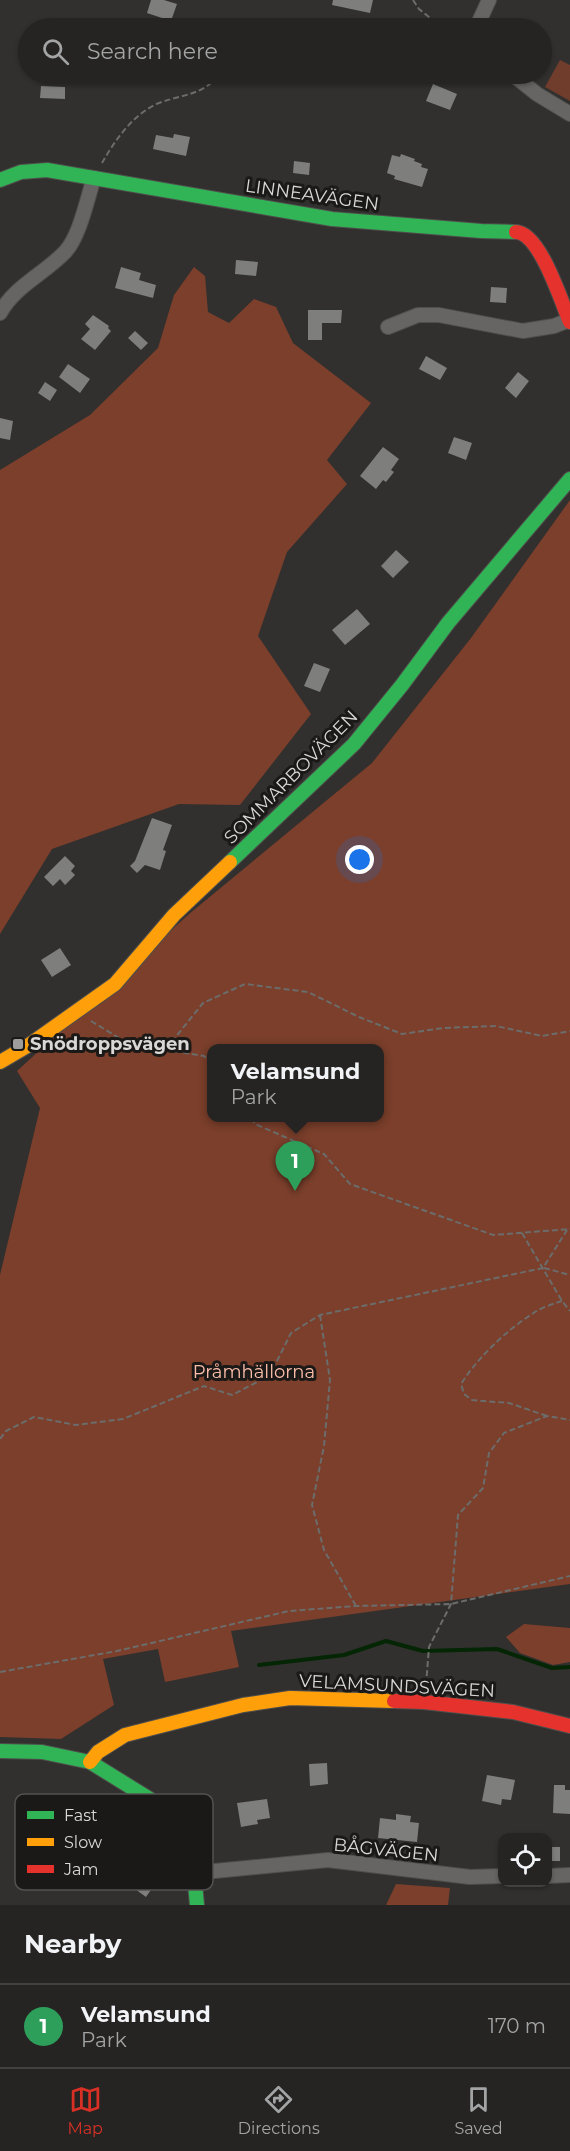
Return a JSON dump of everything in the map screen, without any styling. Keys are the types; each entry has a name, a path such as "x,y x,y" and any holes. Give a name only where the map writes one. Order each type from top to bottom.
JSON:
{"street":[{"path":"482,18 489,0"},
{"path":"524,84 570,114"},
{"name":"LINNEAVÄGEN","path":"0,180 21,172 47,170 332,219 521,232 538,247 569,321 523,331 439,315 418,315 388,327"},
{"path":"0,313 5,303 18,290 64,252 74,240 94,178"},
{"name":"SOMMARBOVÄGEN","path":"0,1062 29,1045 115,984 174,915 354,744 448,623 570,479"},
{"name":"VELAMSUNDSVÄGEN","path":"90,1762 98,1752 125,1735 243,1705 290,1698 424,1702 513,1712 570,1726"},
{"path":"0,1751 42,1752 90,1762 143,1794"},
{"name":"BÅGVÄGEN","path":"213,1871 328,1860 470,1877 498,1876"},
{"path":"552,1876 570,1875"},
{"path":"196,1890 197,1905"}],"path":[{"path":"413,0 419,9 430,18"},
{"path":"94,178 108,152 131,122 158,104 195,94 211,84"},
{"path":"166,1049 203,1003 245,984 308,992 359,1017 402,1034 443,1028 496,1026 542,1036 570,1031"},
{"path":"75,1012 129,1044 204,1056 207,1059"},
{"path":"254,1122 324,1155 350,1184 492,1234 568,1229"},
{"path":"543,1268 568,1229"},
{"path":"522,1233 570,1311"},
{"path":"0,1439 6,1431 34,1417 76,1425 123,1419 204,1386 232,1395 265,1378 291,1334 320,1315 543,1268 570,1275"},
{"path":"562,1301 537,1310 504,1335 461,1384 464,1394 472,1400 509,1403 547,1416 570,1420"},
{"path":"320,1315 330,1380 324,1446 312,1505 324,1550 356,1606"},
{"path":"424,1702 429,1647 451,1604 458,1515 483,1488 489,1453 504,1433 547,1416"},
{"path":"0,1672 117,1651 289,1611 356,1606 451,1604 570,1576"}],"shaded area":[{"path":"560,60 570,65 570,101 545,87 547,84 552,84 552,74"}],"green space":[{"path":"194,267 205,276 208,312 229,323 254,299 276,307 293,343 371,403 327,460 347,484 287,552 258,636 311,714 240,805 179,804 52,849 0,934 0,470 90,415 158,348 174,295"},
{"name":"Pråmhällorna","path":"570,500 570,1584 231,1631 239,1667 165,1682 158,1649 103,1659 114,1705 61,1739 0,1737 0,1275 40,1108 17,1071 189,914 372,763 471,638"},
{"path":"524,1624 570,1628 570,1662 553,1665 520,1653 506,1637"},
{"path":"396,1884 450,1888 448,1905 386,1905"}],"building":[{"path":"151,0 164,0 177,4 172,18 162,18 147,13"},
{"path":"333,0 373,0 370,13 332,5"},
{"path":"433,84 457,94 450,110 426,101"},
{"path":"41,86 65,87 65,99 40,98"},
{"path":"174,134 190,137 186,156 153,149 156,135 173,138"},
{"path":"401,154 415,159 414,161 422,164 421,167 428,169 422,187 394,179 395,176 387,173 392,155 400,157"},
{"path":"294,161 310,163 309,175 293,173"},
{"path":"236,260 258,262 256,276 235,274"},
{"path":"121,267 141,273 139,280 156,285 153,298 115,288"},
{"path":"491,287 507,288 506,303 490,302"},
{"path":"308,310 342,310 341,323 322,323 322,340 308,340"},
{"path":"93,315 109,326 111,331 95,350 81,339 90,329 85,324"},
{"path":"135,331 148,343 141,350 128,338"},
{"path":"426,356 447,368 440,380 419,369"},
{"path":"68,364 90,379 80,393 59,377"},
{"path":"518,372 529,381 516,398 505,388"},
{"path":"45,382 57,390 50,401 38,393"},
{"path":"0,418 13,421 10,440 0,438"},
{"path":"454,437 472,443 466,460 448,453"},
{"path":"383,447 399,459 391,470 394,472 376,489 360,476"},
{"path":"396,550 409,562 393,578 381,566"},
{"path":"357,609 370,624 345,645 332,630"},
{"path":"314,663 330,669 320,692 304,686"},
{"path":"152,818 172,825 163,850 166,851 160,870 145,865 137,873 130,866 135,861"},
{"path":"65,856 75,866 71,871 75,875 65,885 60,879 53,886 44,877"},
{"path":"60,948 71,965 52,977 41,960"},
{"path":"327,1763 328,1784 310,1786 309,1764"},
{"path":"487,1775 515,1780 511,1800 502,1799 501,1805 482,1801"},
{"path":"554,1785 565,1785 565,1790 570,1790 570,1814 553,1813"},
{"path":"267,1799 270,1818 257,1820 258,1824 241,1827 237,1803"},
{"path":"396,1814 411,1816 410,1822 419,1823 417,1842 378,1838 380,1818 396,1820"},
{"path":"552,1847 560,1847 560,1861 552,1861"},
{"path":"136,1890 151,1890 146,1897"}],"waterway":[{"path":"259,1665 344,1655 386,1641 423,1651 497,1649 552,1668 570,1667"}],"traffic: fast":[{"path":"0,180 21,172 47,170 332,219 516,232"},
{"path":"230,862 354,744 448,623 570,479"},
{"path":"0,1751 42,1752 90,1762 142,1794"},
{"path":"196,1890 197,1905"}],"traffic: slow":[{"path":"0,1062 29,1045 115,984 174,915 230,862"},
{"path":"90,1762 98,1752 125,1735 243,1705 290,1698 394,1701"}],"traffic: jam":[{"path":"516,232 525,235 541,255 570,322"},
{"path":"394,1701 513,1712 570,1726"}],"place":[{"name":"Snödroppsvägen","path":"18,1044"},
{"name":"Velamsund","path":"295,1191"}]}
